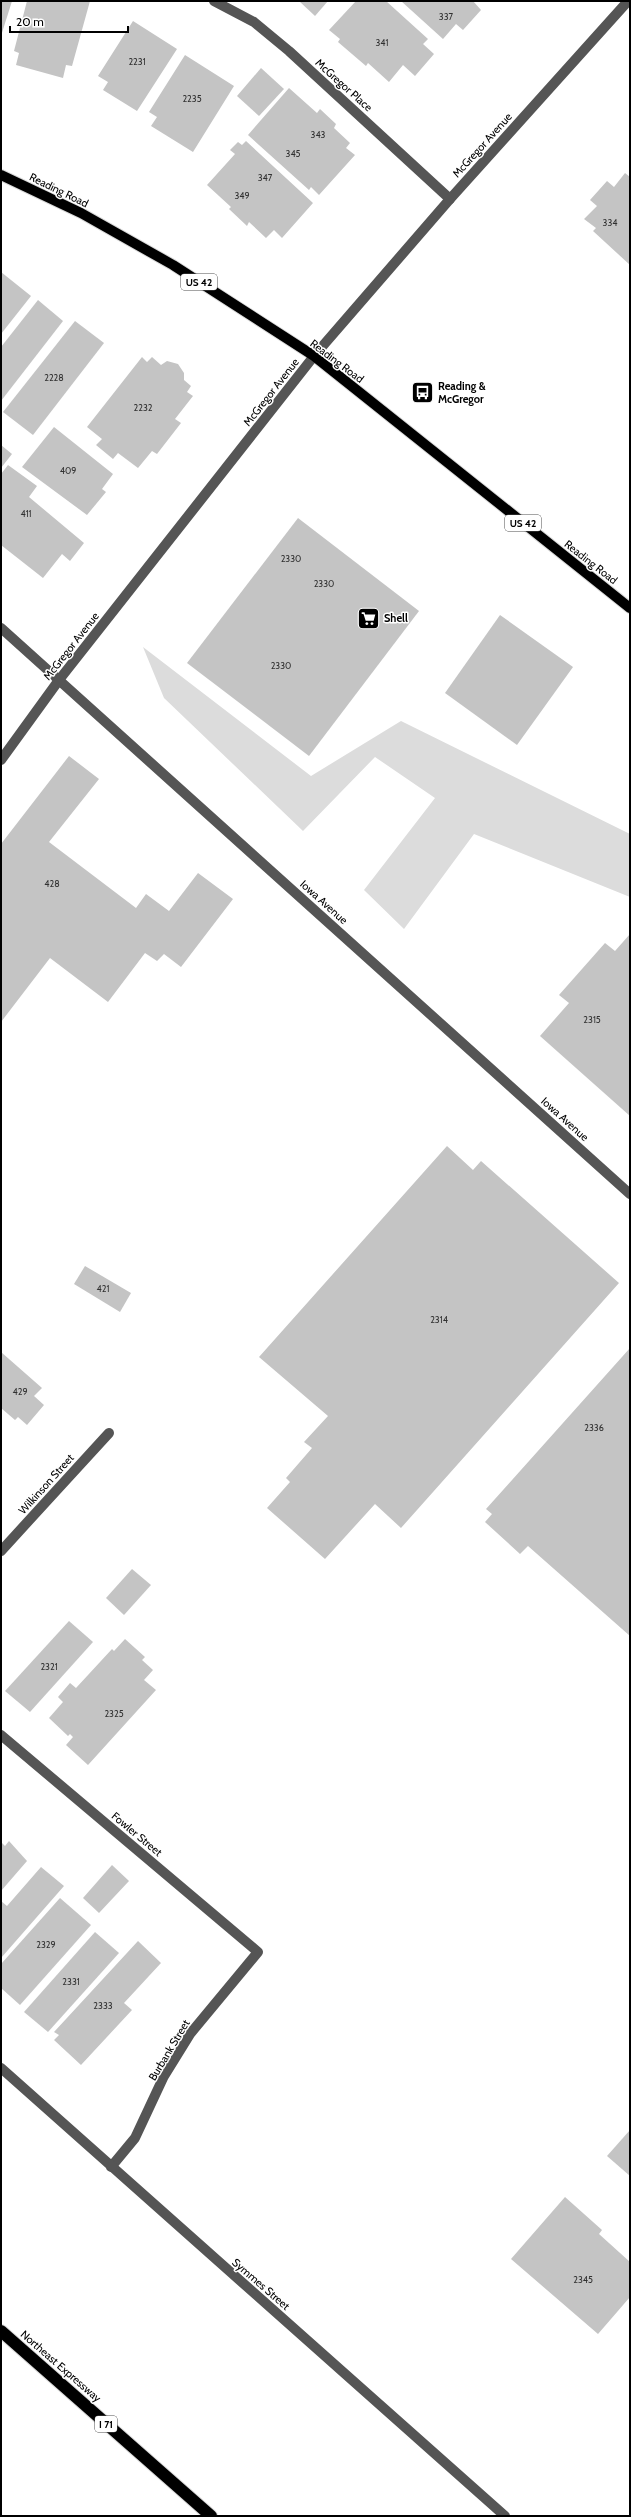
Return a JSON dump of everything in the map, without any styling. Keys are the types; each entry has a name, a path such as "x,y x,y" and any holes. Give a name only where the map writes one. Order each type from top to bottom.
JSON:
{"highway":[{"name":"Northeast Expressway","path":"1,2331 211,2516"}],"main road":[{"name":"Reading Road","path":"1,175 81,213 173,265 314,356 630,608"}],"street":[{"name":"McGregor Place","path":"214,1 254,22 289,51 450,199"},
{"name":"McGregor Avenue","path":"1,760 59,680 314,356 450,199 628,1"},
{"name":"Iowa Avenue","path":"1,628 630,1194"},
{"name":"Wilkinson Street","path":"1,1551 109,1433"},
{"name":"Fowler Street","path":"1,1734 258,1952"},
{"name":"Burbank Street","path":"111,2167 135,2138 164,2076 190,2034 258,1952"},
{"name":"Symmes Street","path":"1,2068 506,2516"}],"shaded area":[{"path":"143,647 311,776 401,721 630,834 630,897 474,834 404,929 364,890 435,798 375,757 303,831 164,698"}],"building":[{"path":"1,1 12,1 1,36"},
{"path":"27,1 90,1 72,66 66,65 63,78 16,65 19,53 14,51"},
{"path":"299,1 328,1 315,16"},
{"path":"356,1 386,1 428,39 423,44 434,54 415,76 403,65 389,82 368,63 366,66 338,42 340,39 329,30"},
{"path":"401,1 473,1 481,10 463,30 456,24 443,39"},
{"path":"133,21 177,49 137,111 103,90 108,82 98,76"},
{"path":"185,55 234,86 193,152 151,126 157,117 149,112"},
{"path":"261,68 284,89 259,116 237,96"},
{"path":"289,88 317,113 320,109 336,124 334,128 350,143 346,148 355,155 319,195 311,187 309,190 248,135"},
{"path":"246,141 313,203 282,238 274,230 266,238 249,222 247,226 229,209 231,207 207,185 235,154 230,150 238,142 242,145"},
{"path":"625,173 630,177 630,265 593,231 596,228 584,219 597,206 590,200 607,181 614,187"},
{"path":"1,272 31,296 1,334"},
{"path":"38,300 63,321 1,401 1,347"},
{"path":"75,321 104,343 33,435 3,412"},
{"path":"142,357 147,362 152,357 161,365 167,361 178,364 184,373 184,380 191,386 187,392 193,396 175,419 181,423 157,454 152,451 138,468 118,453 113,459 96,445 102,439 87,427"},
{"path":"54,427 113,474 102,489 106,492 87,515 22,467"},
{"path":"1,445 12,454 1,468"},
{"path":"8,465 37,486 29,497 84,543 70,561 62,554 43,578 1,545 1,474"},
{"path":"298,518 419,611 309,756 187,663"},
{"path":"500,615 573,667 517,745 445,693"},
{"path":"69,756 99,779 49,842 136,908 146,894 169,911 198,873 233,899 181,967 164,954 157,961 145,953 108,1002 50,958 1,1022 1,844"},
{"path":"630,934 630,1116 540,1036 569,1003 559,995 605,943 615,951"},
{"path":"447,1146 473,1170 481,1161 619,1283 401,1528 375,1504 325,1559 267,1508 290,1482 286,1478 312,1448 304,1442 328,1416 259,1357"},
{"path":"85,1266 131,1293 120,1312 74,1284"},
{"path":"630,1348 630,1636 528,1546 520,1554 485,1522 492,1514 486,1509"},
{"path":"1,1352 42,1388 34,1396 44,1405 27,1425 18,1417 15,1420 1,1408"},
{"path":"132,1569 151,1585 124,1615 106,1598"},
{"path":"69,1621 93,1642 30,1712 5,1691"},
{"path":"125,1639 145,1657 142,1660 153,1670 144,1680 156,1690 88,1765 66,1745 73,1737 70,1734 68,1736 49,1718 63,1702 58,1697 70,1683 76,1688 112,1649 114,1651"},
{"path":"9,1841 27,1861 1,1891 1,1842 5,1846"},
{"path":"112,1865 129,1881 99,1913 83,1898"},
{"path":"41,1867 64,1886 1,1958 1,1901 7,1906"},
{"path":"60,1898 91,1925 20,2005 1,1988 1,1964"},
{"path":"95,1932 119,1953 48,2032 24,2012"},
{"path":"138,1941 161,1963 124,2003 132,2010 81,2065 54,2040 59,2035 54,2032"},
{"path":"630,2130 630,2176 607,2156"},
{"path":"565,2197 602,2230 599,2234 630,2262 630,2297 598,2334 511,2259"}],"place":[{"name":"Reading & McGregor","path":"422,392"},
{"name":"Shell","path":"369,618"}]}
